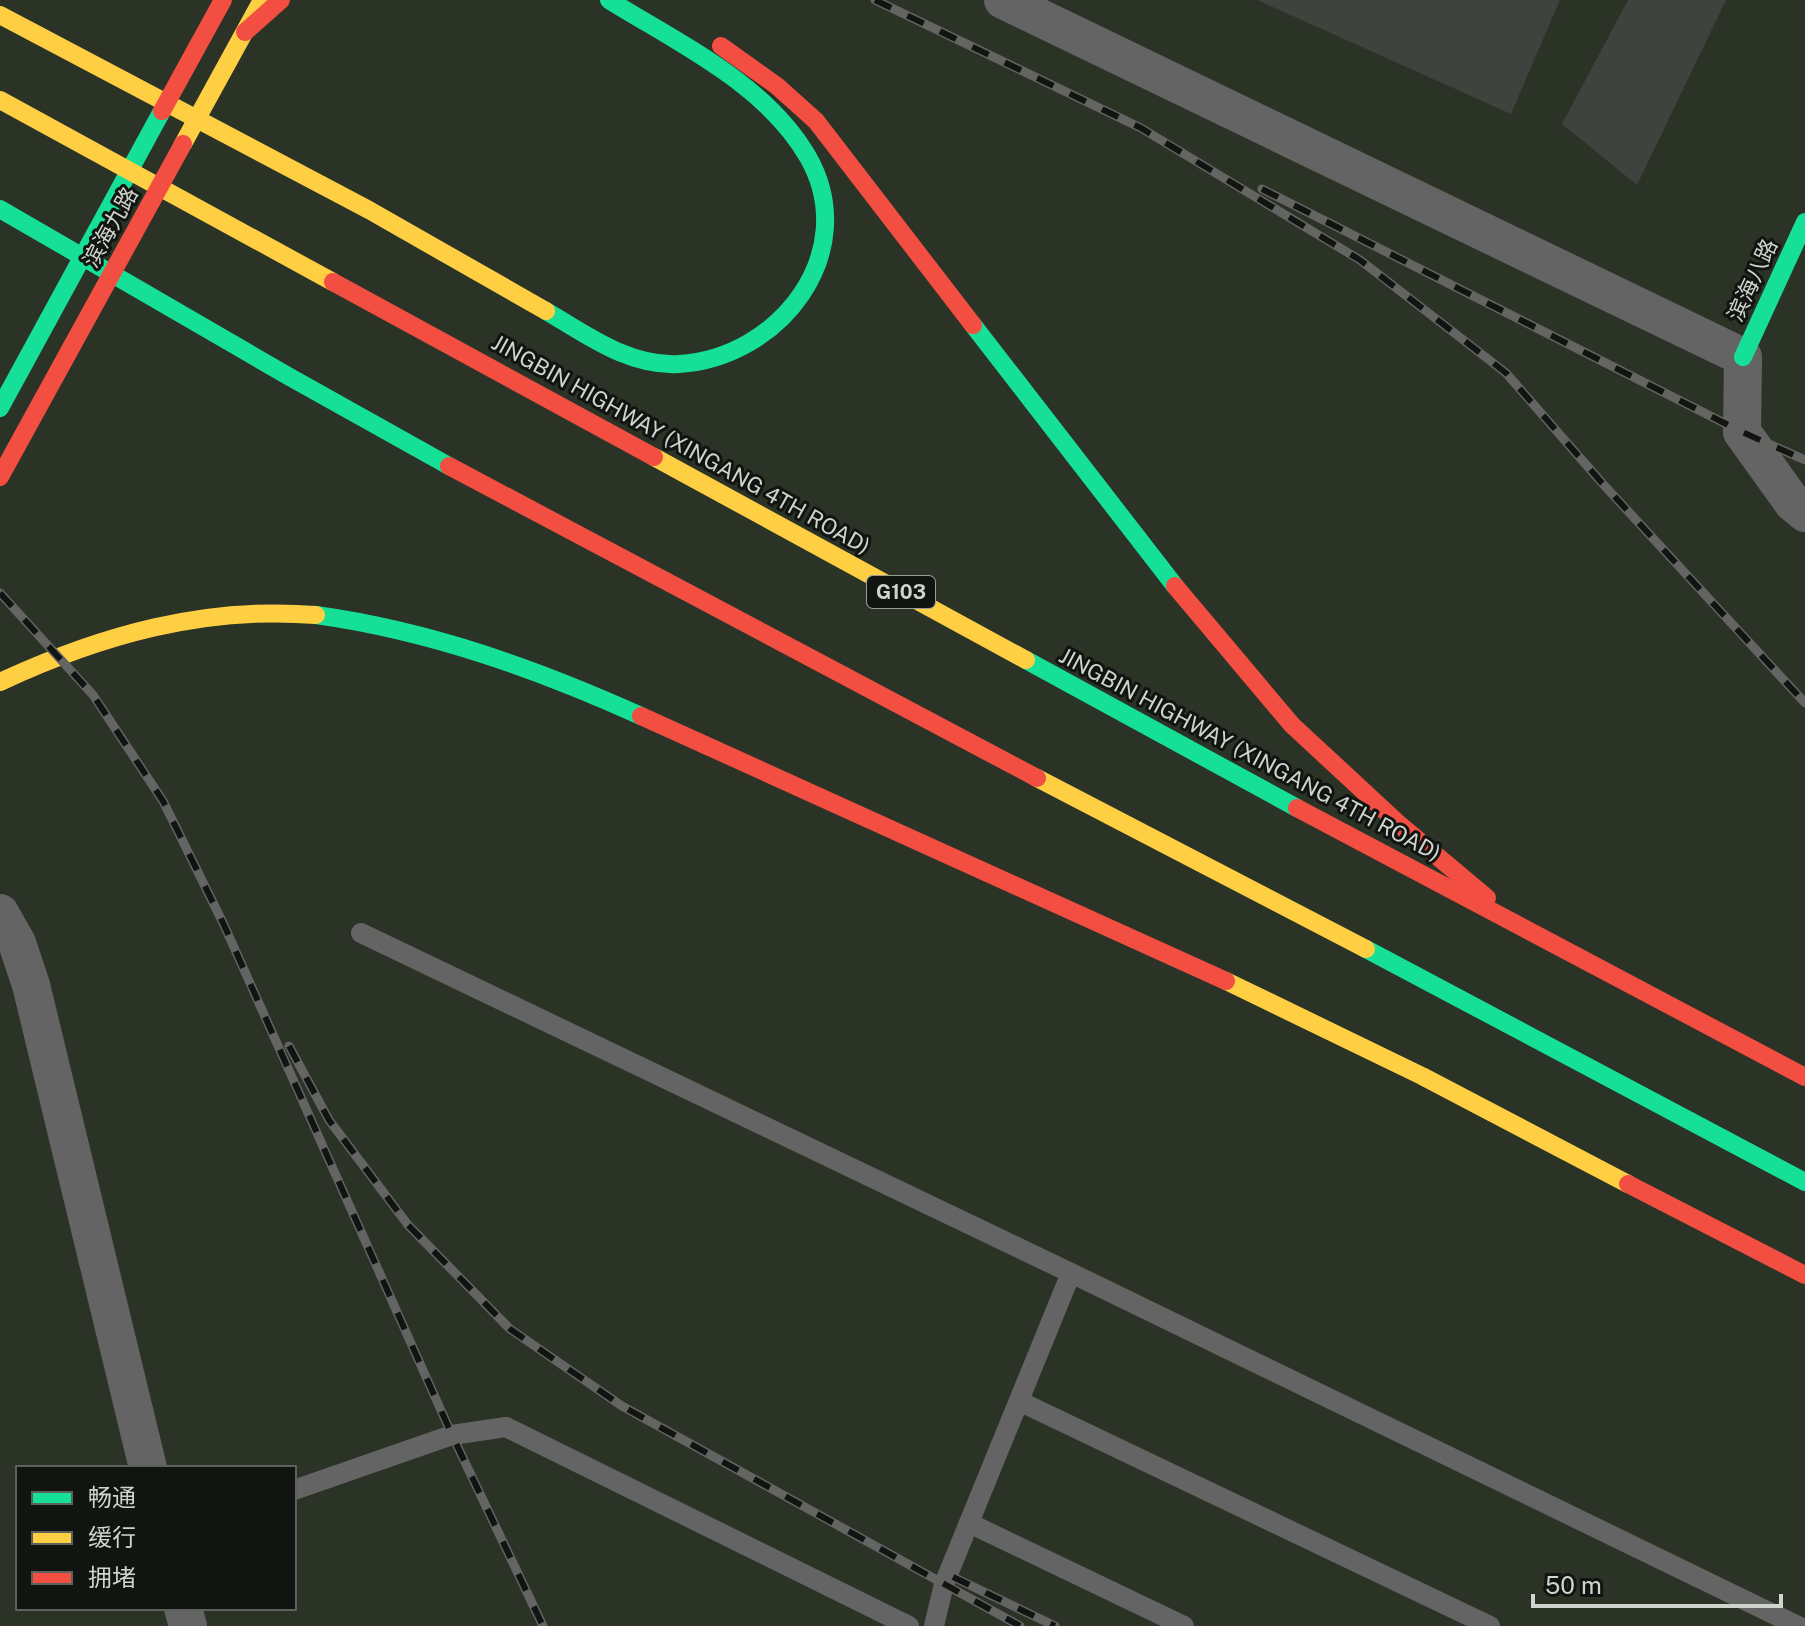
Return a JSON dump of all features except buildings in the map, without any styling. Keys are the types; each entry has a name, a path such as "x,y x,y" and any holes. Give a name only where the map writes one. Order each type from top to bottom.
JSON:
{"main road":[{"name":"滨海九路","path":"0,408 223,0"},
{"name":"滨海九路","path":"0,477 262,0"},
{"path":"245,32 281,0"},
{"path":"0,15 422,239 633,358 669,365 707,361 737,353 771,330 797,306 817,272 826,227 823,195 809,160 788,128 762,102 609,0"},
{"path":"701,33 777,86 816,121 1126,525 1292,725 1400,825 1521,926"},
{"name":"JINGBIN HIGHWAY (XINGANG 4TH ROAD)","path":"0,100 1360,842 1805,1077"},
{"path":"0,209 382,429 742,623 1547,1043 1805,1182"},
{"name":"滨海八路","path":"1743,357 1805,222"},
{"path":"0,682 67,651 122,634 172,623 249,613 287,613 355,621 430,636 486,652 614,704 1246,990 1464,1096 1725,1236 1805,1275"}],"street":[{"path":"1003,0 1743,357 1742,432 1793,503 1805,513"},
{"path":"0,913 17,943 31,985 148,1466"}],"lane":[{"path":"361,933 1798,1626"},
{"path":"934,1626 944,1584 1071,1273"},
{"path":"1019,1401 1490,1626"},
{"path":"296,1489 452,1435 506,1427 909,1626"},
{"path":"969,1523 1184,1626"}],"shaded area":[{"path":"0,0 1805,0 1805,1626 0,1626"}],"railway":[{"path":"875,0 1141,128 1360,260 1506,373 1602,483 1805,703"},
{"path":"1262,189 1742,432 1805,460"},
{"path":"0,593 93,695 163,801 224,925 452,1435 543,1626"},
{"path":"289,1046 329,1120 408,1225 510,1329 622,1406 1020,1626"},
{"path":"953,1577 1055,1626"}],"traffic: fast":[{"path":"546,311 609,348 643,360 679,364 716,357 749,342 778,321 802,294 818,263 825,229 822,193 808,157 769,108 719,67 609,0"},
{"path":"0,408 162,111"},
{"path":"0,209 449,466"},
{"path":"1743,357 1805,222"},
{"path":"973,325 1175,586"},
{"path":"316,615 401,631 482,654 641,716"},
{"path":"1026,660 1297,808"},
{"path":"1366,949 1805,1182"}],"traffic: slow":[{"path":"183,144 262,0"},
{"path":"0,15 369,210 546,311"},
{"path":"0,100 333,282"},
{"path":"654,457 1026,660"},
{"path":"0,682 76,650 154,628 234,615 316,615"},
{"path":"1037,778 1366,949"},
{"path":"1226,981 1422,1076 1628,1184"}],"traffic: jam":[{"path":"162,111 223,0"},
{"path":"245,32 281,0"},
{"path":"721,46 777,86 816,121 973,325"},
{"path":"0,477 183,144"},
{"path":"333,282 654,457"},
{"path":"449,466 1037,778"},
{"path":"1175,586 1292,725 1400,825 1487,898"},
{"path":"641,716 1226,981"},
{"path":"1297,808 1805,1077"},
{"path":"1628,1184 1805,1275"}]}
